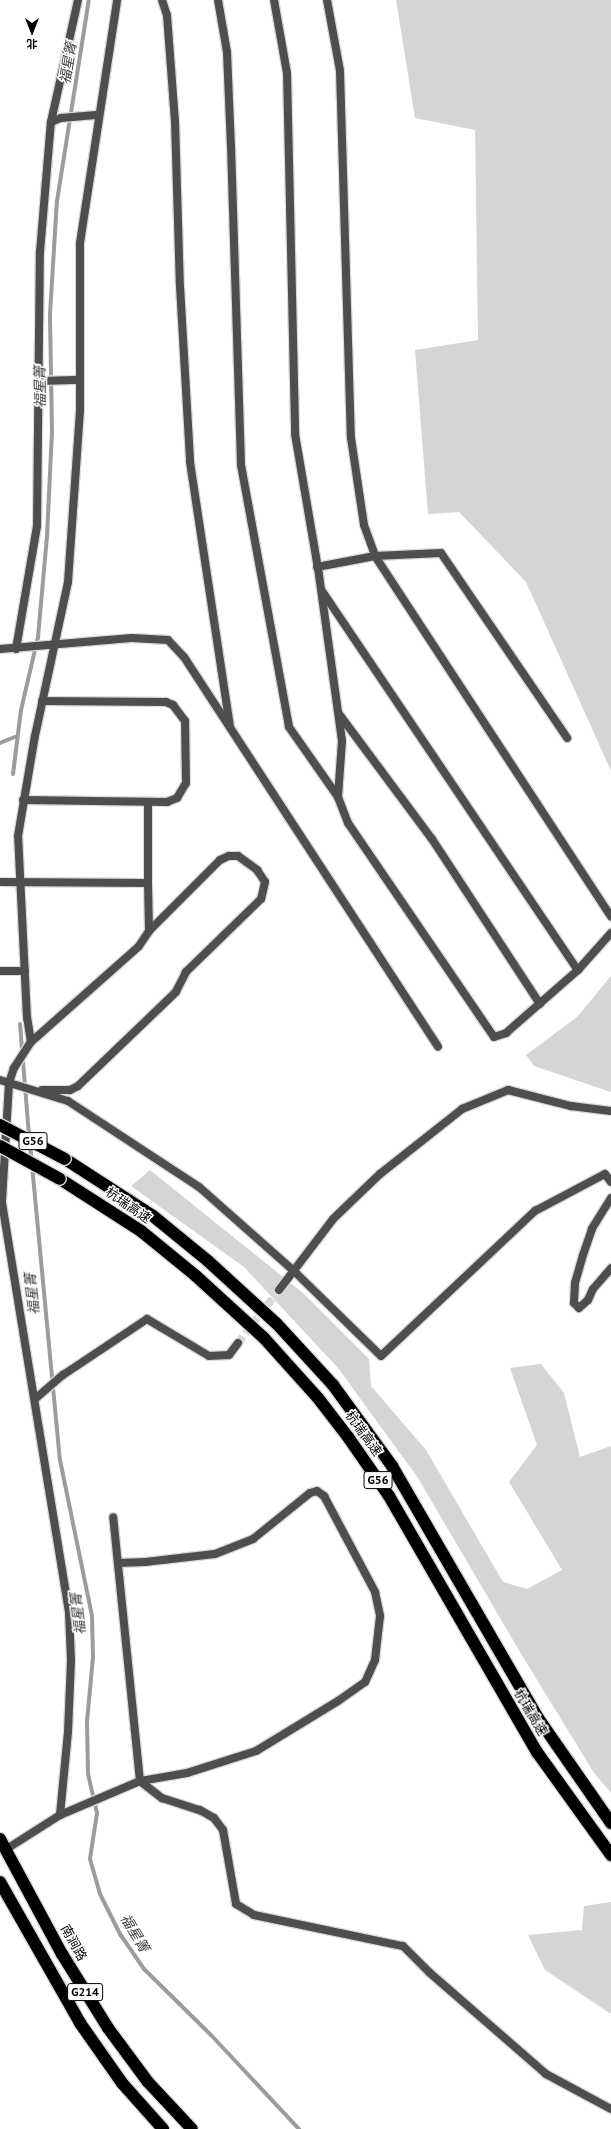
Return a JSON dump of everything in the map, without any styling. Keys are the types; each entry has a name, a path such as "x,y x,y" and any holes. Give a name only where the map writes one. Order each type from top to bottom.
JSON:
{"highway":[{"name":"杭瑞高速","path":"0,1125 65,1159 146,1212 208,1261 277,1324 333,1385 402,1481 538,1718 611,1823"},
{"name":"杭瑞高速","path":"0,1146 60,1179 135,1227 196,1276 264,1338 318,1398 355,1447 392,1502 537,1752 611,1855"},
{"name":"南涧路","path":"2,1847 62,1954 108,2028 148,2082 192,2129"},
{"name":"G214","path":"0,1882 80,2023 112,2070 163,2129"}],"street":[{"path":"16,649 37,526 40,382 40,252 51,122 78,0"},
{"path":"31,1042 26,1018 18,836 23,800 42,701 56,644 68,582 80,380 80,243 117,0"},
{"path":"162,0 167,15 175,120 190,462 230,727"},
{"path":"218,0 227,52 242,465 289,727 338,797 348,823 494,1037 506,1033 540,1004 578,970 611,933"},
{"path":"274,0 287,73 295,434 318,567 342,741 338,797"},
{"path":"327,0 340,71 351,438 364,525 375,556 611,917"},
{"path":"51,122 61,118 99,116"},
{"path":"40,382 80,380"},
{"path":"318,567 375,556 440,553 567,738"},
{"path":"321,589 578,970"},
{"path":"0,649 16,649 44,645 132,638 168,640 184,657 438,1047"},
{"path":"23,800 148,802 173,800 185,788 184,721 178,709 166,702 42,701"},
{"path":"338,713 432,839 540,1004"},
{"path":"148,802 149,931"},
{"path":"38,1090 70,1090 78,1086 176,992 186,972 261,899 265,882 257,870 243,859 229,856 220,860 149,931 139,946 31,1042 14,1068 2,1201 69,1612 68,1732 60,1815"},
{"path":"0,882 148,883"},
{"path":"0,971 25,971"},
{"path":"0,1080 38,1090 68,1101 89,1113 199,1187 295,1272 382,1356 535,1210 605,1174 611,1182"},
{"path":"279,1290 295,1272 333,1219 380,1174 462,1109 508,1090 571,1106 611,1111"},
{"path":"611,1198 592,1229 583,1255 575,1283 574,1302 579,1308 588,1300 593,1289 611,1268"},
{"path":"35,1399 63,1375 147,1319 209,1356 229,1355 238,1344"},
{"path":"2,1847 60,1815 102,1795 140,1781 187,1773 256,1751 338,1701 365,1682 375,1660 380,1616 375,1592 324,1496 317,1492 310,1493 253,1539 215,1554 145,1562 118,1563"},
{"path":"114,1517 140,1781 162,1798 200,1810 218,1824 223,1830 236,1904 254,1915 403,1946 430,1973 546,2074 611,2109"}],"shaded area":[{"path":"396,0 611,0 611,771 526,582 459,512 428,514 415,350 478,340 475,130 415,118"},
{"path":"611,976 611,1092 534,1066 526,1055 577,1017"},
{"path":"150,1170 303,1293 369,1359 371,1386 426,1450 503,1582 527,1589 562,1570 509,1482 537,1445 510,1368 541,1364 564,1393 580,1457 611,1446 611,1793 594,1773 520,1652 418,1478 338,1368 244,1267 131,1186"},
{"path":"611,1902 611,2014 545,1970 528,1935 582,1930 584,1906"}],"waterway":[{"name":"福星箐","path":"13,774 21,710 38,637 47,537 52,431 50,314 57,201 89,0"},
{"path":"0,743 17,736"},
{"name":"福星箐","path":"20,1024 29,1137"},
{"name":"福星箐","path":"30,1144 60,1460 92,1616 93,1657 87,1722 88,1774 97,1813 90,1859 100,1894 120,1934 144,1969 211,2035 299,2129"}],"tunnel":[{"path":"238,1343 279,1290"}]}
